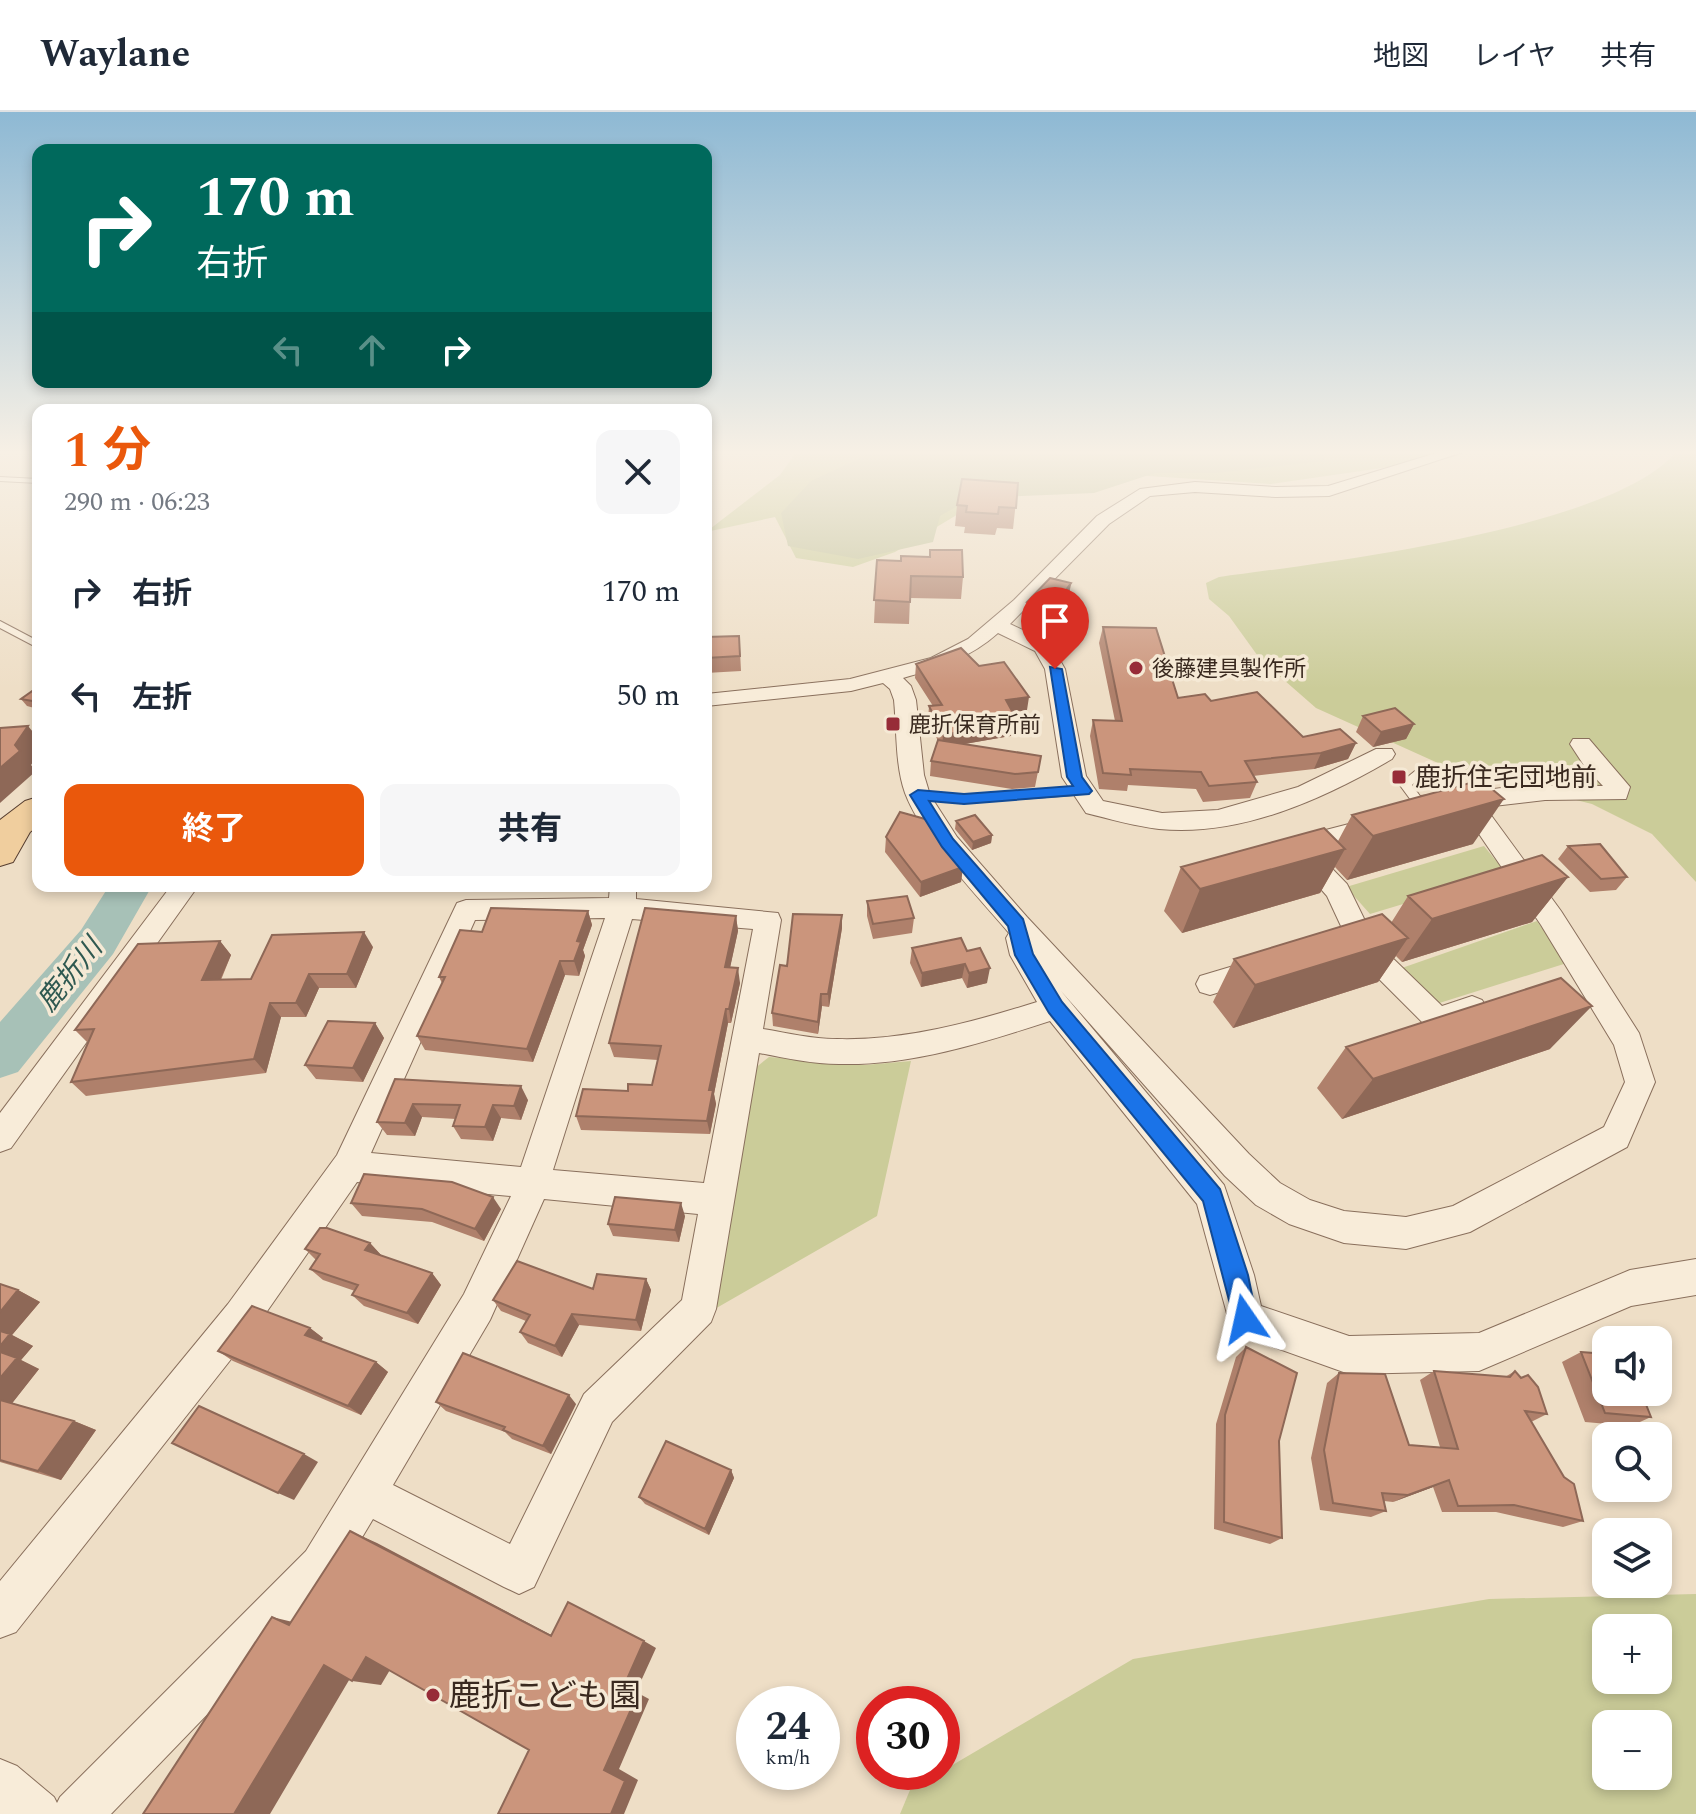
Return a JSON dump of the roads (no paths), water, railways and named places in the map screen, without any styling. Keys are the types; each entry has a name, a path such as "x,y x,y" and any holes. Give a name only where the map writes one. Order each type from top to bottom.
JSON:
{"main road":[{"path":"0,853 16,824 32,813"}],"street":[{"path":"712,699 820,689 938,662 975,643 997,625 1092,530"},
{"path":"997,625 1043,647 1055,669 1074,777 1095,807 1162,821 1224,820 1344,779 1384,754"},
{"path":"887,676 900,686 905,700 912,775 918,795 948,843 1017,924 1237,1165 1268,1194 1301,1213 1344,1227 1406,1233 1458,1221 1616,1137 1640,1082 1628,1042 1588,977 1515,886 1465,796"},
{"path":"1349,940 1338,891 1296,846 1465,796 1545,792 1618,794 1618,787 1593,762 1581,744"},
{"path":"0,1138 181,892"},
{"path":"77,1814 321,1566 477,1307 532,1182 623,897"},
{"path":"0,1616 241,1317 349,1166 466,910 623,897 768,920 698,1309 598,1408 519,1572 365,1493"},
{"path":"1017,924 1024,955 1056,1008 1212,1196 1236,1275 1245,1319 1349,1355 1479,1352 1630,1288 1696,1277"},
{"path":"1349,940 1387,925"},
{"path":"1349,940 1364,947 1437,1019 1497,1000"},
{"path":"1210,984 1282,963"},
{"path":"1556,982 1571,977 1588,977"},
{"path":"747,1039 836,1052 893,1050 962,1037 1056,1008"},
{"path":"349,1166 717,1200"},
{"path":"0,1783 37,1814"}],"lane":[{"path":"0,624 32,643"},
{"path":"1434,803 1417,800 1405,784 1423,768 1446,770 1465,796"},
{"path":"918,795 964,799 1084,791"}],"waterway":[{"name":"鹿折川","path":"0,1057 97,942 127,892"}],"place":[{"name":"後藤建具製作所","path":"1136,668"},
{"name":"鹿折保育所前","path":"893,724"},
{"name":"鹿折住宅団地前","path":"1399,777"},
{"name":"鹿折こども園","path":"433,1695"}]}
